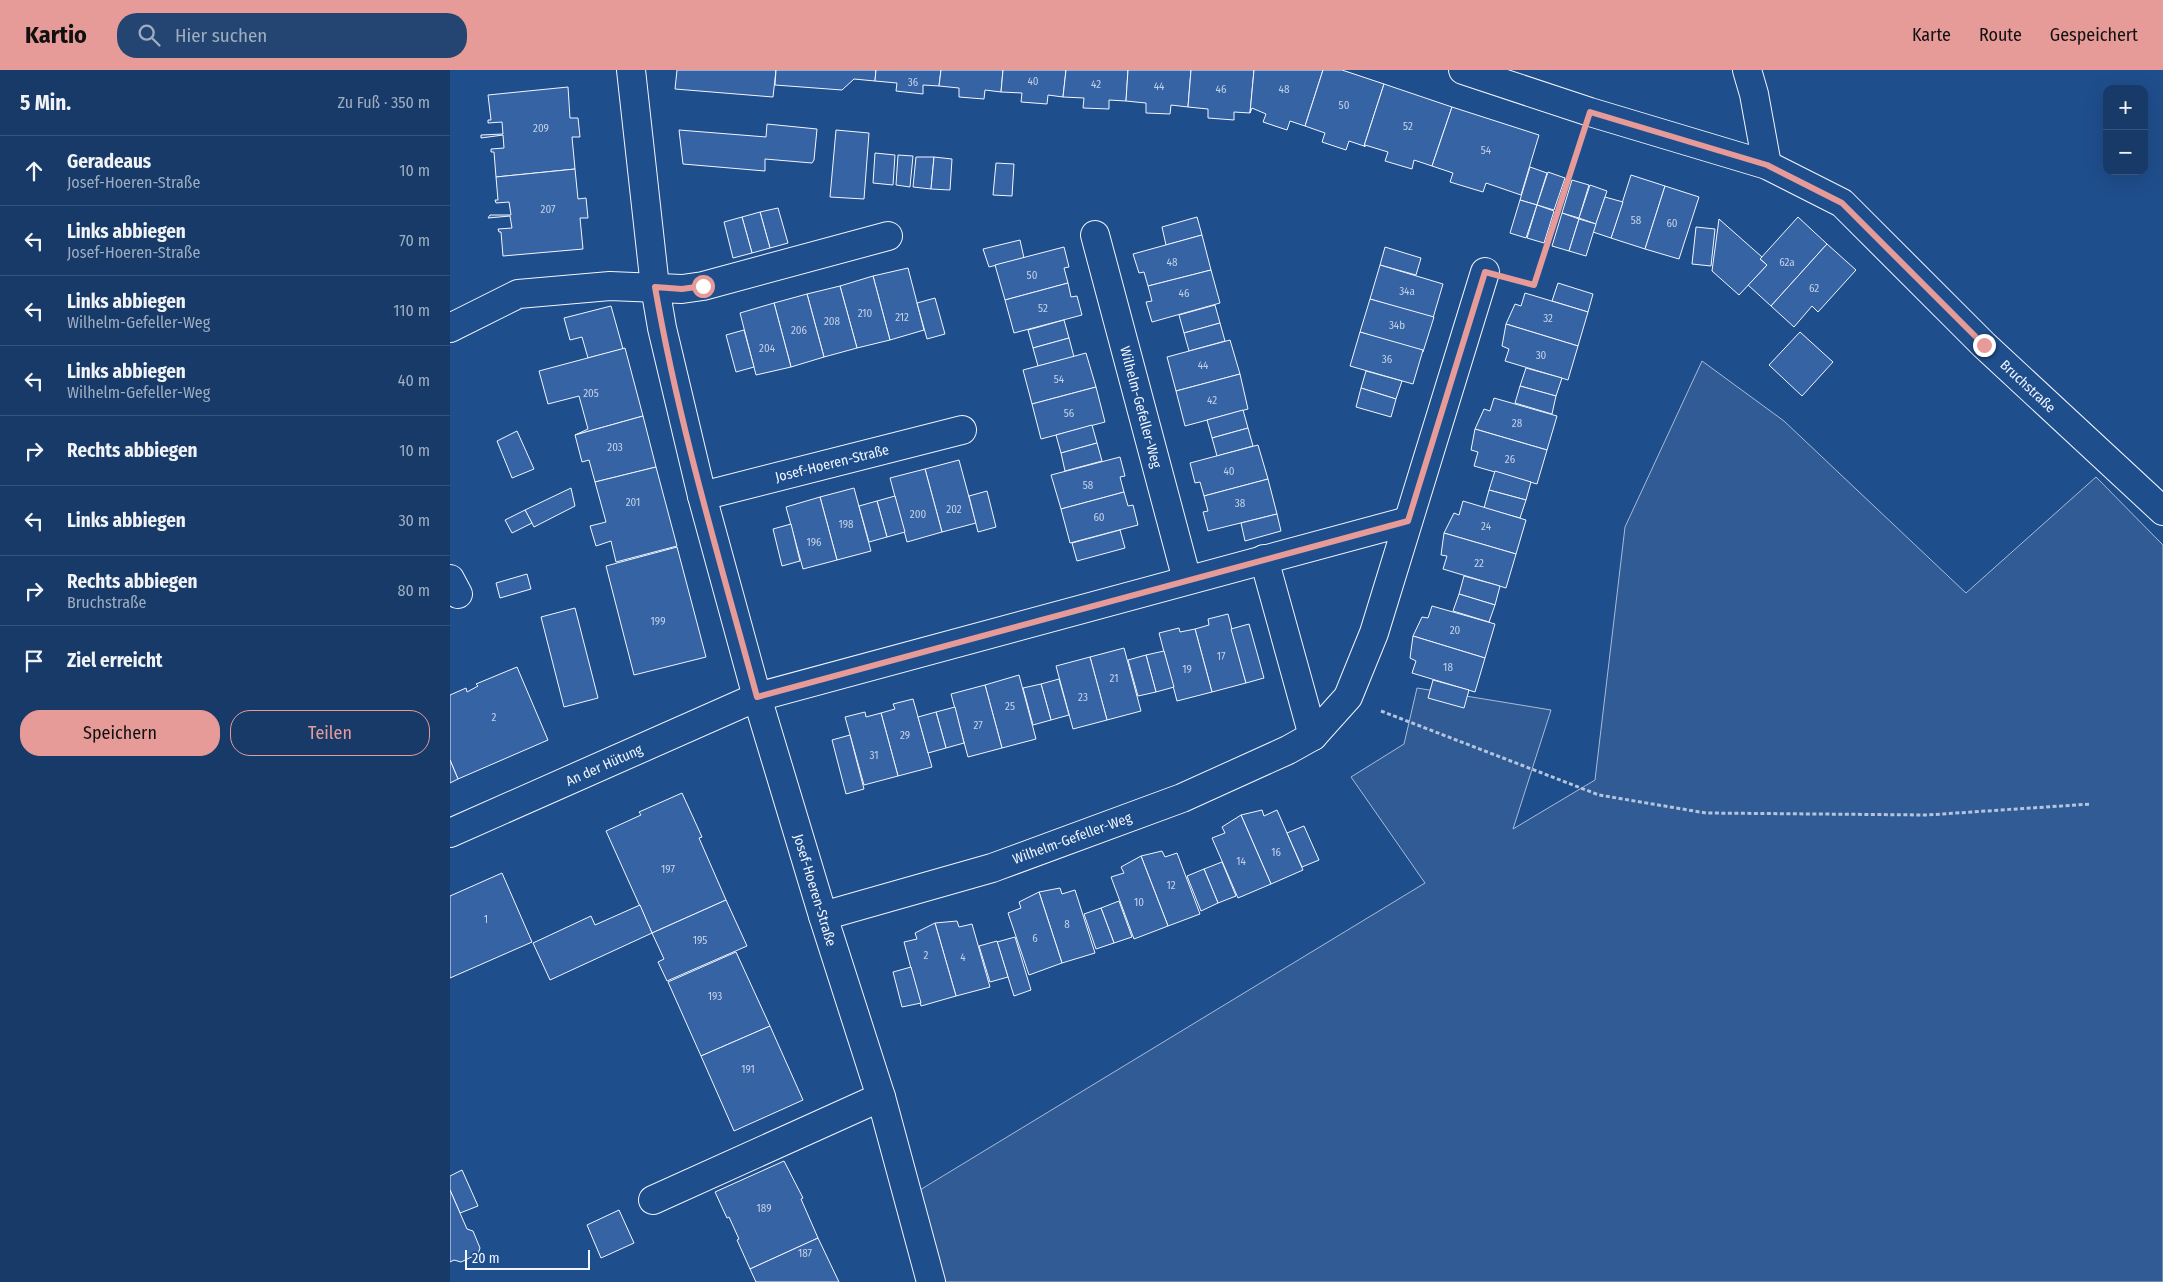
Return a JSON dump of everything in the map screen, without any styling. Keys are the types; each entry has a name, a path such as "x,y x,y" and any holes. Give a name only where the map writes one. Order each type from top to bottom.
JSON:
{"street":[{"name":"Josef-Hoeren-Straße","path":"631,70 655,287 662,328 702,496 757,697 823,916 881,1097 931,1282"},
{"name":"Bruchstraße","path":"1463,70 1590,112 1767,165 1842,203 1984,345 2163,511"},
{"path":"1746,70 1754,94 1767,165"},
{"name":"Wilhelm-Gefeller-Weg","path":"1095,235 1187,580"},
{"path":"450,328 518,294 610,286 682,289 703,286 888,236"},
{"name":"Wilhelm-Gefeller-Weg","path":"823,916 992,868 1182,798 1288,750 1313,736 1348,697 1374,633 1485,272"},
{"name":"Josef-Hoeren-Straße","path":"702,496 962,430"},
{"path":"757,697 1408,521"},
{"path":"1264,559 1313,736"},
{"name":"An der Hütung","path":"450,833 757,697"},
{"path":"653,1200 881,1097"}],"path":[{"path":"1485,272 1534,285 1590,112"},
{"path":"1348,697 1599,794 1706,813 1928,815 2091,804"}],"shaded area":[{"path":"1702,361 1784,421 1966,593 2096,477 2163,545 2163,1282 932,1282 910,1196 1425,883 1351,777 1404,744 1417,688 1551,710 1513,829 1595,780 1625,527"}],"building":[{"path":"677,70 776,70 773,97 675,89"},
{"path":"776,70 876,70 875,81 854,79 842,90 775,85"},
{"path":"876,70 941,70 939,86 923,85 923,94 896,91 897,83 875,81"},
{"path":"941,70 1003,70 1001,92 985,90 984,99 959,97 959,88 939,86"},
{"path":"1003,70 1066,70 1063,97 1048,95 1047,104 1021,102 1022,93 1001,92"},
{"path":"1066,70 1128,70 1126,101 1109,100 1109,109 1083,108 1084,98 1063,97"},
{"path":"1128,70 1191,70 1188,107 1171,105 1170,114 1146,113 1146,103 1126,101"},
{"path":"1191,70 1254,70 1250,113 1234,112 1234,120 1208,118 1208,109 1188,107"},
{"path":"1254,70 1323,70 1305,126 1290,121 1287,130 1263,122 1266,114 1252,108 1250,113"},
{"path":"1323,70 1342,70 1384,84 1364,146 1349,141 1346,150 1322,142 1325,133 1305,126"},
{"path":"1384,84 1452,107 1432,166 1414,160 1412,169 1385,161 1388,152 1364,146"},
{"path":"568,87 570,118 578,118 580,137 572,137 575,169 496,177 494,152 491,152 491,149 504,148 503,135 481,138 481,135 503,134 502,122 488,123 488,120 491,120 488,95"},
{"path":"1452,107 1539,135 1521,195 1486,183 1483,192 1450,182 1453,173 1432,166"},
{"path":"767,124 817,129 814,160 812,163 765,159 765,171 683,164 679,130 766,137"},
{"path":"836,130 869,133 864,199 830,197"},
{"path":"875,153 895,155 893,185 873,183"},
{"path":"898,155 913,156 910,187 896,185"},
{"path":"916,157 934,157 931,189 913,187"},
{"path":"934,157 952,159 950,190 931,189"},
{"path":"996,163 1014,164 1012,196 993,195"},
{"path":"1530,167 1547,173 1537,205 1520,200"},
{"path":"575,169 578,199 586,198 588,218 580,218 583,249 503,256 501,232 498,229 512,228 510,216 488,218 490,215 511,215 509,202 496,203 495,200 498,200 496,177"},
{"path":"1548,172 1565,178 1554,210 1537,205"},
{"path":"1631,175 1665,186 1645,249 1611,238"},
{"path":"1572,180 1589,185 1579,218 1562,213"},
{"path":"1590,185 1607,191 1596,224 1579,218"},
{"path":"1665,186 1699,197 1679,259 1645,249"},
{"path":"1605,197 1623,202 1611,238 1593,232"},
{"path":"1520,200 1537,205 1526,238 1510,233"},
{"path":"1537,205 1554,211 1544,243 1527,238"},
{"path":"778,208 788,243 770,248 760,212"},
{"path":"760,212 770,248 752,253 742,217"},
{"path":"1562,213 1579,219 1569,251 1552,246"},
{"path":"742,217 752,253 733,258 724,222"},
{"path":"1197,217 1202,235 1166,245 1162,227"},
{"path":"1798,217 1827,244 1771,306 1748,285 1767,265 1760,259"},
{"path":"1579,219 1596,224 1586,256 1569,251"},
{"path":"1719,219 1762,257 1760,259 1767,265 1739,295 1712,271"},
{"path":"1696,227 1715,229 1711,266 1692,264"},
{"path":"1202,235 1211,270 1148,286 1144,272 1139,273 1133,254"},
{"path":"1020,240 1024,258 989,267 983,249"},
{"path":"1827,244 1856,270 1818,312 1812,306 1794,327 1771,306"},
{"path":"1064,247 1069,267 1064,268 1068,283 1005,300 995,265"},
{"path":"1385,247 1421,258 1416,275 1380,265"},
{"path":"1380,265 1443,284 1433,318 1370,299"},
{"path":"908,268 924,330 890,340 873,276"},
{"path":"1211,270 1220,303 1152,322 1146,302 1152,301 1148,286"},
{"path":"873,276 890,340 857,348 840,286"},
{"path":"1068,283 1071,297 1077,296 1082,315 1014,333 1005,300"},
{"path":"1558,283 1593,294 1588,312 1552,301"},
{"path":"840,286 857,348 824,357 807,294"},
{"path":"1525,293 1588,312 1578,346 1506,324 1515,304 1521,306"},
{"path":"807,294 824,357 791,367 774,303"},
{"path":"935,298 945,334 927,339 917,303"},
{"path":"1370,299 1434,317 1423,352 1360,332"},
{"path":"774,303 791,367 756,375 740,313"},
{"path":"1215,305 1220,323 1184,333 1179,315"},
{"path":"611,306 623,349 588,358 582,337 570,340 564,318"},
{"path":"1064,320 1069,338 1033,348 1028,330"},
{"path":"1220,323 1225,341 1189,351 1184,333"},
{"path":"1506,324 1578,346 1568,380 1505,361 1509,349 1502,346"},
{"path":"744,330 754,367 736,372 726,335"},
{"path":"1360,332 1423,350 1413,384 1350,366"},
{"path":"1800,332 1833,362 1802,396 1769,365"},
{"path":"1069,338 1074,357 1038,366 1033,348"},
{"path":"1230,340 1240,374 1176,391 1167,357"},
{"path":"625,348 643,416 575,435 588,429 579,396 548,404 539,371"},
{"path":"1086,353 1096,387 1032,404 1023,370"},
{"path":"1526,368 1562,378 1556,396 1520,386"},
{"path":"1366,371 1402,381 1396,399 1361,388"},
{"path":"1240,374 1248,409 1185,426 1176,391"},
{"path":"1520,386 1556,396 1552,414 1515,403"},
{"path":"1096,387 1105,422 1041,439 1032,404"},
{"path":"1361,388 1396,399 1391,417 1356,407"},
{"path":"1494,398 1557,416 1547,450 1475,429 1484,409 1490,411"},
{"path":"1243,410 1248,428 1212,438 1207,420"},
{"path":"643,416 656,467 595,482 589,460 582,462 575,435"},
{"path":"1092,425 1097,443 1061,453 1056,435"},
{"path":"1248,428 1253,446 1217,456 1212,438"},
{"path":"1475,429 1547,450 1537,484 1474,466 1478,452 1471,450"},
{"path":"517,431 534,469 512,478 497,441"},
{"path":"1097,443 1102,461 1065,471 1061,453"},
{"path":"1258,445 1268,479 1204,496 1200,482 1195,483 1190,463"},
{"path":"1120,457 1125,476 1120,477 1124,492 1061,509 1051,475"},
{"path":"959,460 976,523 942,532 925,469"},
{"path":"656,467 677,546 616,562 611,541 596,546 590,526 606,522 595,482"},
{"path":"925,469 942,532 907,542 890,478"},
{"path":"1495,471 1531,482 1526,500 1489,490"},
{"path":"1268,479 1277,514 1208,531 1203,512 1208,511 1204,496"},
{"path":"571,488 575,506 534,527 525,510"},
{"path":"854,488 871,551 837,560 820,497"},
{"path":"1489,490 1526,500 1520,518 1484,508"},
{"path":"987,491 996,527 978,532 969,496"},
{"path":"1124,492 1128,506 1133,505 1138,525 1070,543 1061,509"},
{"path":"895,496 905,532 887,537 877,501"},
{"path":"820,497 837,560 803,569 786,507"},
{"path":"877,501 887,537 869,542 859,506"},
{"path":"1463,501 1526,520 1516,554 1444,533 1454,513 1459,515"},
{"path":"525,510 532,523 512,533 505,520"},
{"path":"1277,514 1281,531 1245,541 1241,523"},
{"path":"791,524 800,561 782,566 773,529"},
{"path":"1120,530 1125,548 1077,561 1072,543"},
{"path":"1444,533 1516,554 1506,588 1443,569 1447,556 1441,555"},
{"path":"677,547 706,657 634,675 606,566"},
{"path":"527,574 531,589 500,598 496,583"},
{"path":"1464,576 1500,586 1495,605 1459,594"},
{"path":"1459,594 1495,605 1489,622 1453,611"},
{"path":"1432,606 1495,624 1485,658 1413,636 1422,617 1428,618"},
{"path":"575,608 598,698 564,707 541,617"},
{"path":"1228,614 1246,683 1212,692 1195,629 1209,625 1208,619"},
{"path":"1249,624 1264,678 1246,683 1231,629"},
{"path":"1179,628 1180,632 1195,629 1212,692 1177,701 1159,633"},
{"path":"1413,636 1485,658 1475,692 1412,673 1416,661 1410,658"},
{"path":"1124,648 1141,711 1107,720 1090,657"},
{"path":"1164,651 1174,687 1156,692 1146,655"},
{"path":"1146,655 1156,692 1138,696 1128,660"},
{"path":"1090,657 1107,720 1073,729 1056,666"},
{"path":"517,667 548,740 458,779 450,760 450,695 466,688 467,692 478,686 476,684"},
{"path":"1019,675 1036,739 1002,748 985,685"},
{"path":"1059,679 1069,715 1051,720 1041,684"},
{"path":"1433,680 1469,690 1464,708 1428,698"},
{"path":"1041,684 1051,720 1033,725 1023,688"},
{"path":"985,685 1002,748 968,757 951,694"},
{"path":"913,699 932,767 898,776 881,713 895,709 893,704"},
{"path":"955,707 964,743 946,748 936,712"},
{"path":"865,712 866,717 881,713 898,776 864,785 845,717"},
{"path":"936,712 946,748 928,753 918,717"},
{"path":"850,735 864,789 846,794 832,740"},
{"path":"450,760 458,779 450,783"},
{"path":"682,793 702,837 699,838 726,900 652,933 606,831 641,815 639,812"},
{"path":"1262,810 1264,816 1277,810 1303,870 1271,884 1241,815"},
{"path":"1241,815 1271,884 1238,898 1212,838 1225,833 1222,827"},
{"path":"1304,826 1319,860 1302,867 1287,833"},
{"path":"1162,851 1165,857 1177,853 1200,914 1168,926 1141,856"},
{"path":"1141,856 1168,926 1134,939 1111,877 1124,873 1121,867"},
{"path":"1222,862 1236,896 1218,903 1204,869"},
{"path":"1204,869 1218,903 1201,911 1187,876"},
{"path":"502,873 532,942 450,978 450,896"},
{"path":"1060,888 1062,894 1075,890 1095,953 1062,963 1039,892"},
{"path":"1039,892 1062,963 1029,975 1008,913 1021,908 1019,902"},
{"path":"726,900 747,946 667,981 658,962 664,959 652,933"},
{"path":"1119,901 1132,937 1114,943 1101,908"},
{"path":"640,905 652,933 550,980 533,943 591,916 595,925"},
{"path":"1101,908 1114,943 1096,949 1084,914"},
{"path":"957,921 959,927 972,924 990,987 956,996 935,923"},
{"path":"935,923 956,996 921,1006 904,942 917,939 915,933"},
{"path":"1015,937 1031,990 1014,996 997,942"},
{"path":"997,941 1008,977 990,982 979,946"},
{"path":"736,952 770,1026 701,1056 668,982"},
{"path":"911,967 921,1003 902,1007 893,972"},
{"path":"770,1026 803,1100 734,1131 701,1056"},
{"path":"784,1161 803,1198 801,1199 818,1238 750,1269 729,1217 727,1218 715,1192"},
{"path":"462,1170 478,1206 460,1213 450,1190 450,1176"},
{"path":"450,1190 467,1229 473,1231 480,1248 478,1254 461,1262 454,1260 450,1262"},
{"path":"619,1210 634,1243 601,1258 587,1225"},
{"path":"818,1238 839,1282 756,1282 750,1269"}],"route":[{"path":"703,286 682,289 655,287 662,328 702,496 757,697 1408,521 1485,272 1534,285 1590,112 1767,165 1842,203 1984,345"}]}
